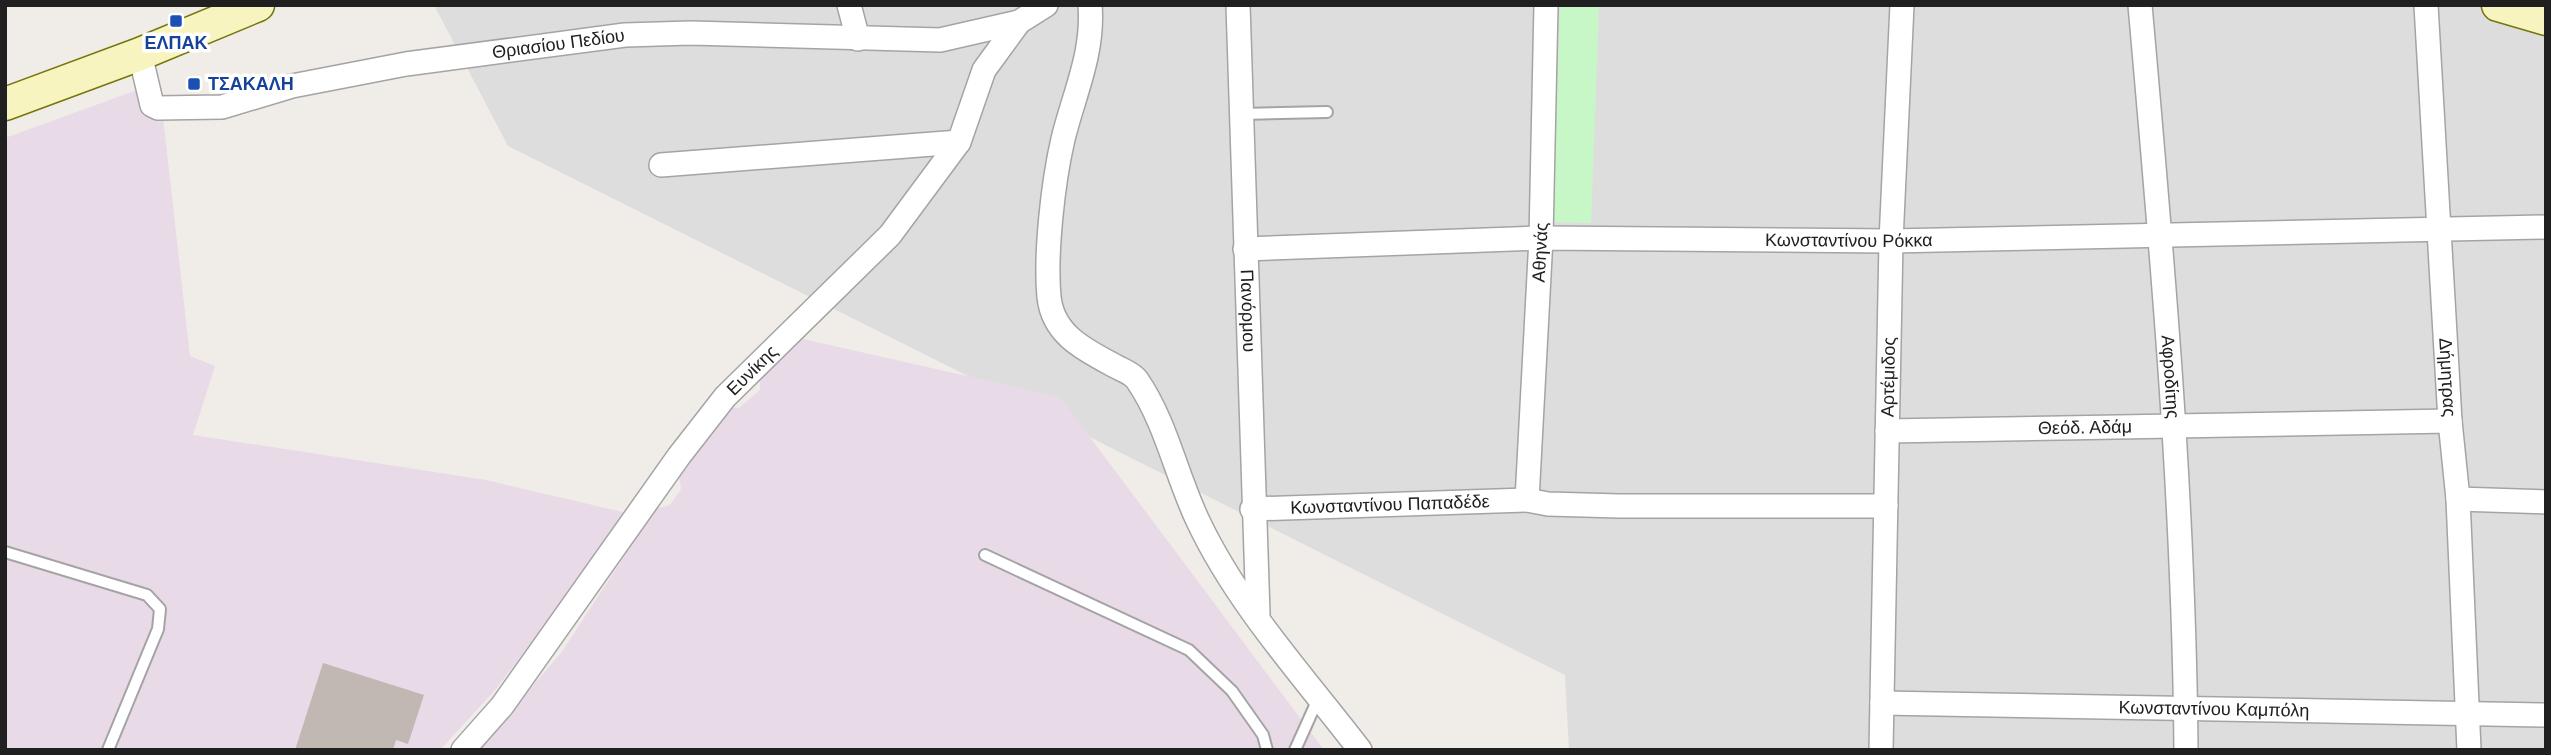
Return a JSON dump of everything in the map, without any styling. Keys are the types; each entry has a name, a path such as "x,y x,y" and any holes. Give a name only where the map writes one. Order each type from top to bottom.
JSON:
{"main road":[{"path":"5,104 140,54 258,5"},
{"path":"2498,5 2546,19"}],"street":[{"path":"849,5 858,39"},
{"name":"Ευνίκης","path":"463,750 502,706 679,456 725,397 890,235 959,142 984,70 1019,22 1046,5"},
{"path":"1090,5 1091,22 1085,70 1064,138 1053,195 1049,299 1059,328 1078,347 1135,377 1152,405 1198,521 1228,574 1360,750"},
{"name":"Πανόρμου","path":"1238,5 1252,509 1258,615"},
{"name":"Αθηνάς","path":"1527,500 1541,238 1546,5"},
{"name":"Αρτέμιδος","path":"1881,750 1891,241 1902,5"},
{"name":"Αφροδίτης","path":"2140,5 2160,237 2172,427 2186,750"},
{"name":"Δήμητρας","path":"2426,5 2445,227 2450,421 2458,499 2469,750"},
{"name":"Θριασίου Πεδίου","path":"140,54 152,105 197,108 234,105 292,86 406,64 625,35 691,33 940,40 1019,22"},
{"path":"661,165 959,142"},
{"name":"Κωνσταντίνου Ρόκκα","path":"1245,249 1541,238 1891,241 2160,237 2445,227 2546,227"},
{"name":"Θεόδ. Αδάμ","path":"1887,431 2450,421"},
{"path":"2458,499 2546,502"},
{"name":"Κωνσταντίνου Παπαδέδε","path":"1252,509 1527,500 1548,504 1607,505 1886,506"},
{"name":"Κωνσταντίνου Καμπόλη","path":"1882,703 2546,715"}],"lane":[{"path":"1242,114 1327,112"},
{"path":"5,552 147,594 160,609 158,629 108,750"},
{"path":"985,555 1189,650 1232,691 1263,734 1267,750"},
{"path":"1294,750 1319,696"}],"shaded area":[{"path":"434,5 2546,5 2546,750 1569,750 1565,675 508,146"},
{"path":"159,82 190,356 215,366 193,435 486,480 631,514 495,690 440,750 5,750 5,138"},
{"path":"803,339 1060,397 1324,750 477,750 561,653 655,509 670,505 681,489 679,475 713,425 730,407 739,408 760,390 760,381"}],"green space":[{"path":"1560,5 1599,5 1591,223 1553,222"}],"building":[{"path":"323,663 424,695 408,744 396,740 393,750 295,750"}],"place":[{"name":"ΕΛΠΑΚ","path":"176,21"},
{"name":"ΤΣΑΚΑΛΗ","path":"194,84"}]}
